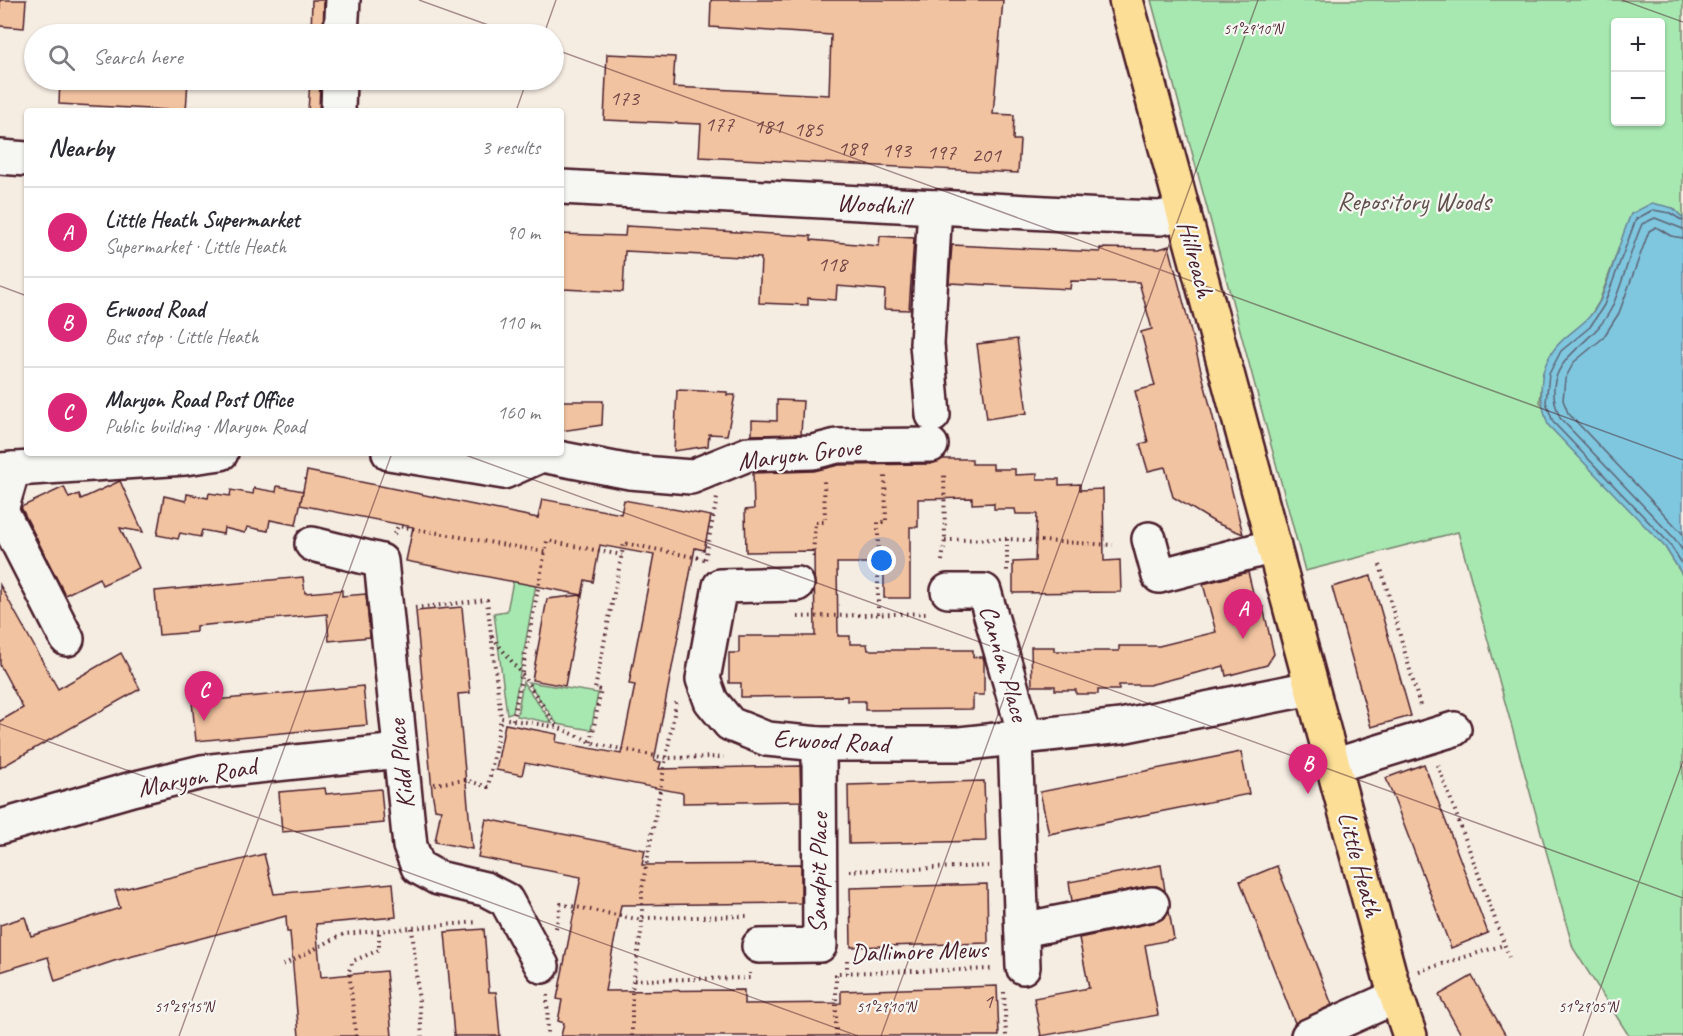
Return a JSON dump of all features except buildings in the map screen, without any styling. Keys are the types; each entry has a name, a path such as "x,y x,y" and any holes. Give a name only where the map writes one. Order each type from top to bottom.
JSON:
{"main road":[{"name":"Hillreach","path":"1126,0 1270,532"},
{"name":"Little Heath","path":"1270,532 1333,766 1404,985 1410,1036"}],"street":[{"path":"342,24 343,0"},
{"path":"338,108 339,90"},
{"path":"0,157 24,159"},
{"name":"Woodhill","path":"564,187 1160,218 1184,213"},
{"path":"935,207 927,344 936,443"},
{"name":"Maryon Grove","path":"547,456 630,472 691,477 748,454 837,446 936,443"},
{"path":"67,639 1,510 6,469 198,456"},
{"name":"Maryon Grove","path":"407,456 504,472 540,456"},
{"path":"1149,539 1158,576 1270,532"},
{"path":"312,544 381,561"},
{"name":"Kidd Place","path":"381,561 410,846 418,867 438,878 484,889 506,900 518,918 542,966"},
{"name":"Cannon Place","path":"945,578 984,591 1020,736"},
{"name":"Erwood Road","path":"804,582 720,586 704,679 711,701 730,724 767,739 819,744 960,744 1121,726 1311,688"},
{"path":"1333,766 1454,729"},
{"path":"1013,968 1022,930 1020,736"},
{"name":"Sandpit Place","path":"752,947 820,945 819,744"},
{"name":"Maryon Road","path":"0,827 132,789 202,772 399,751"},
{"path":"1022,930 1152,903"},
{"path":"1308,1036 1404,985"}],"path":[{"path":"787,617 939,612 945,578 945,540 936,443"},
{"path":"879,614 878,522 886,522 885,445"},
{"path":"807,617 804,582 815,557 815,522 825,522 823,449"},
{"path":"703,570 725,462"},
{"path":"381,561 398,526 545,552"},
{"path":"945,540 1007,539 1113,545"},
{"path":"513,720 547,541 621,555"},
{"path":"591,743 602,690 595,688 624,543 705,559"},
{"path":"387,611 488,600 501,718 488,787 465,780 403,787"},
{"path":"492,636 521,673 557,727"},
{"path":"632,1036 634,980 643,919 642,888 678,690"},
{"path":"501,718 557,727 591,743 666,758 724,757 767,739"},
{"path":"845,860 845,872 993,866"},
{"path":"554,937 561,904 643,919 748,916 752,947 750,978 634,980"},
{"path":"283,965 344,934 518,918"},
{"path":"412,928 422,1036"},
{"path":"356,1036 349,970 353,961 379,950 379,931"},
{"path":"1404,985 1504,945"},
{"path":"847,950 847,973"},
{"path":"542,966 546,980 548,1036"},
{"name":"Dallimore Mews","path":"836,1036 836,973 1013,968"}],"green space":[{"name":"Repository Woods","path":"1151,0 1683,0 1683,218 1673,208 1631,214 1599,302 1586,323 1556,347 1543,372 1540,402 1665,547 1683,576 1683,1036 1629,1036 1573,948 1458,532 1305,571"},
{"path":"519,552 541,556 513,712 507,714 494,613 507,611"},
{"path":"523,682 552,723 517,716"},
{"path":"528,682 598,693 591,730 557,724"}],"water":[{"path":"1652,203 1673,208 1683,218 1683,576 1665,547 1548,425 1542,395 1545,365 1550,356 1562,341 1591,315 1600,301 1631,214"}],"place":[{"name":"Little Heath Supermarket","path":"1243,639"},
{"name":"Maryon Road Post Office","path":"204,721"},
{"name":"Erwood Road","path":"1308,794"}]}
